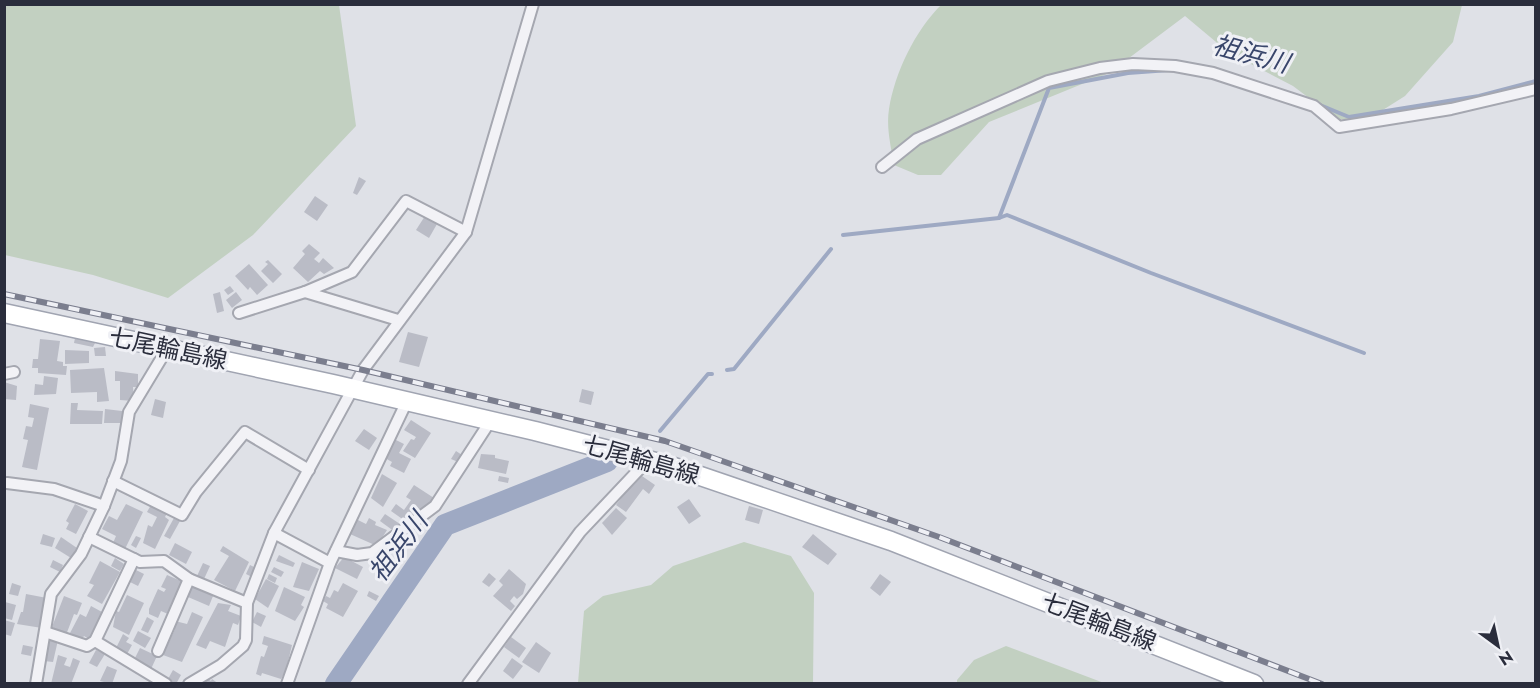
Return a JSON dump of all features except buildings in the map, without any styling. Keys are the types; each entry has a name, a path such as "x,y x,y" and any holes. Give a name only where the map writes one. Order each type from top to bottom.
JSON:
{"main road":[{"name":"七尾輪島線","path":"4,313 353,388 648,460 762,496 891,541 1254,684"}],"street":[{"path":"189,684 221,665 243,646 246,640 247,603 274,533 353,388 398,320 466,232 533,4"},
{"path":"882,167 917,139 1048,81 1133,64 1175,66 1213,73 1314,106 1339,127 1451,109 1536,89"},
{"path":"238,313 305,292 352,272 406,201 466,232"},
{"path":"305,292 398,320"},
{"path":"36,684 51,594 81,554 104,506 121,461 129,412 167,349"},
{"path":"287,684 330,563 407,401"},
{"path":"336,550 357,555 372,553 435,506 491,420"},
{"path":"113,481 182,515 196,492 245,432 309,470"},
{"path":"468,684 580,531 648,460"},
{"path":"7,483 54,489 104,506"},
{"path":"274,533 330,563"},
{"path":"88,537 140,562 164,561 189,579 247,603"},
{"path":"45,632 87,646 95,641 134,559"},
{"path":"158,651 189,579"},
{"path":"95,641 166,684"}],"green space":[{"path":"5,4 339,5 356,126 253,235 168,298 93,275 5,255"},
{"path":"941,5 1462,5 1453,42 1405,96 1367,120 1337,119 1293,86 1228,52 1185,16 1109,73 989,122 941,175 918,175 894,165 888,116 896,81 907,53 923,27"},
{"path":"744,542 791,556 814,593 813,683 578,683 584,611 603,596 651,585 673,566"},
{"path":"1006,646 1104,683 957,683 974,660"}],"waterway":[{"name":"祖浜川","path":"999,218 1049,88 1128,73 1169,70"},
{"name":"祖浜川","path":"1320,105 1349,117 1479,96 1536,81"},
{"name":"祖浜川","path":"843,235 999,218 1007,215 1151,273 1364,353"},
{"name":"祖浜川","path":"727,370 734,369 831,249"},
{"name":"祖浜川","path":"660,431 708,374 712,374"},
{"name":"祖浜川","path":"336,684 445,525 607,461"}],"railway":[{"path":"4,294 363,370 665,441 939,537 1322,684"}]}
